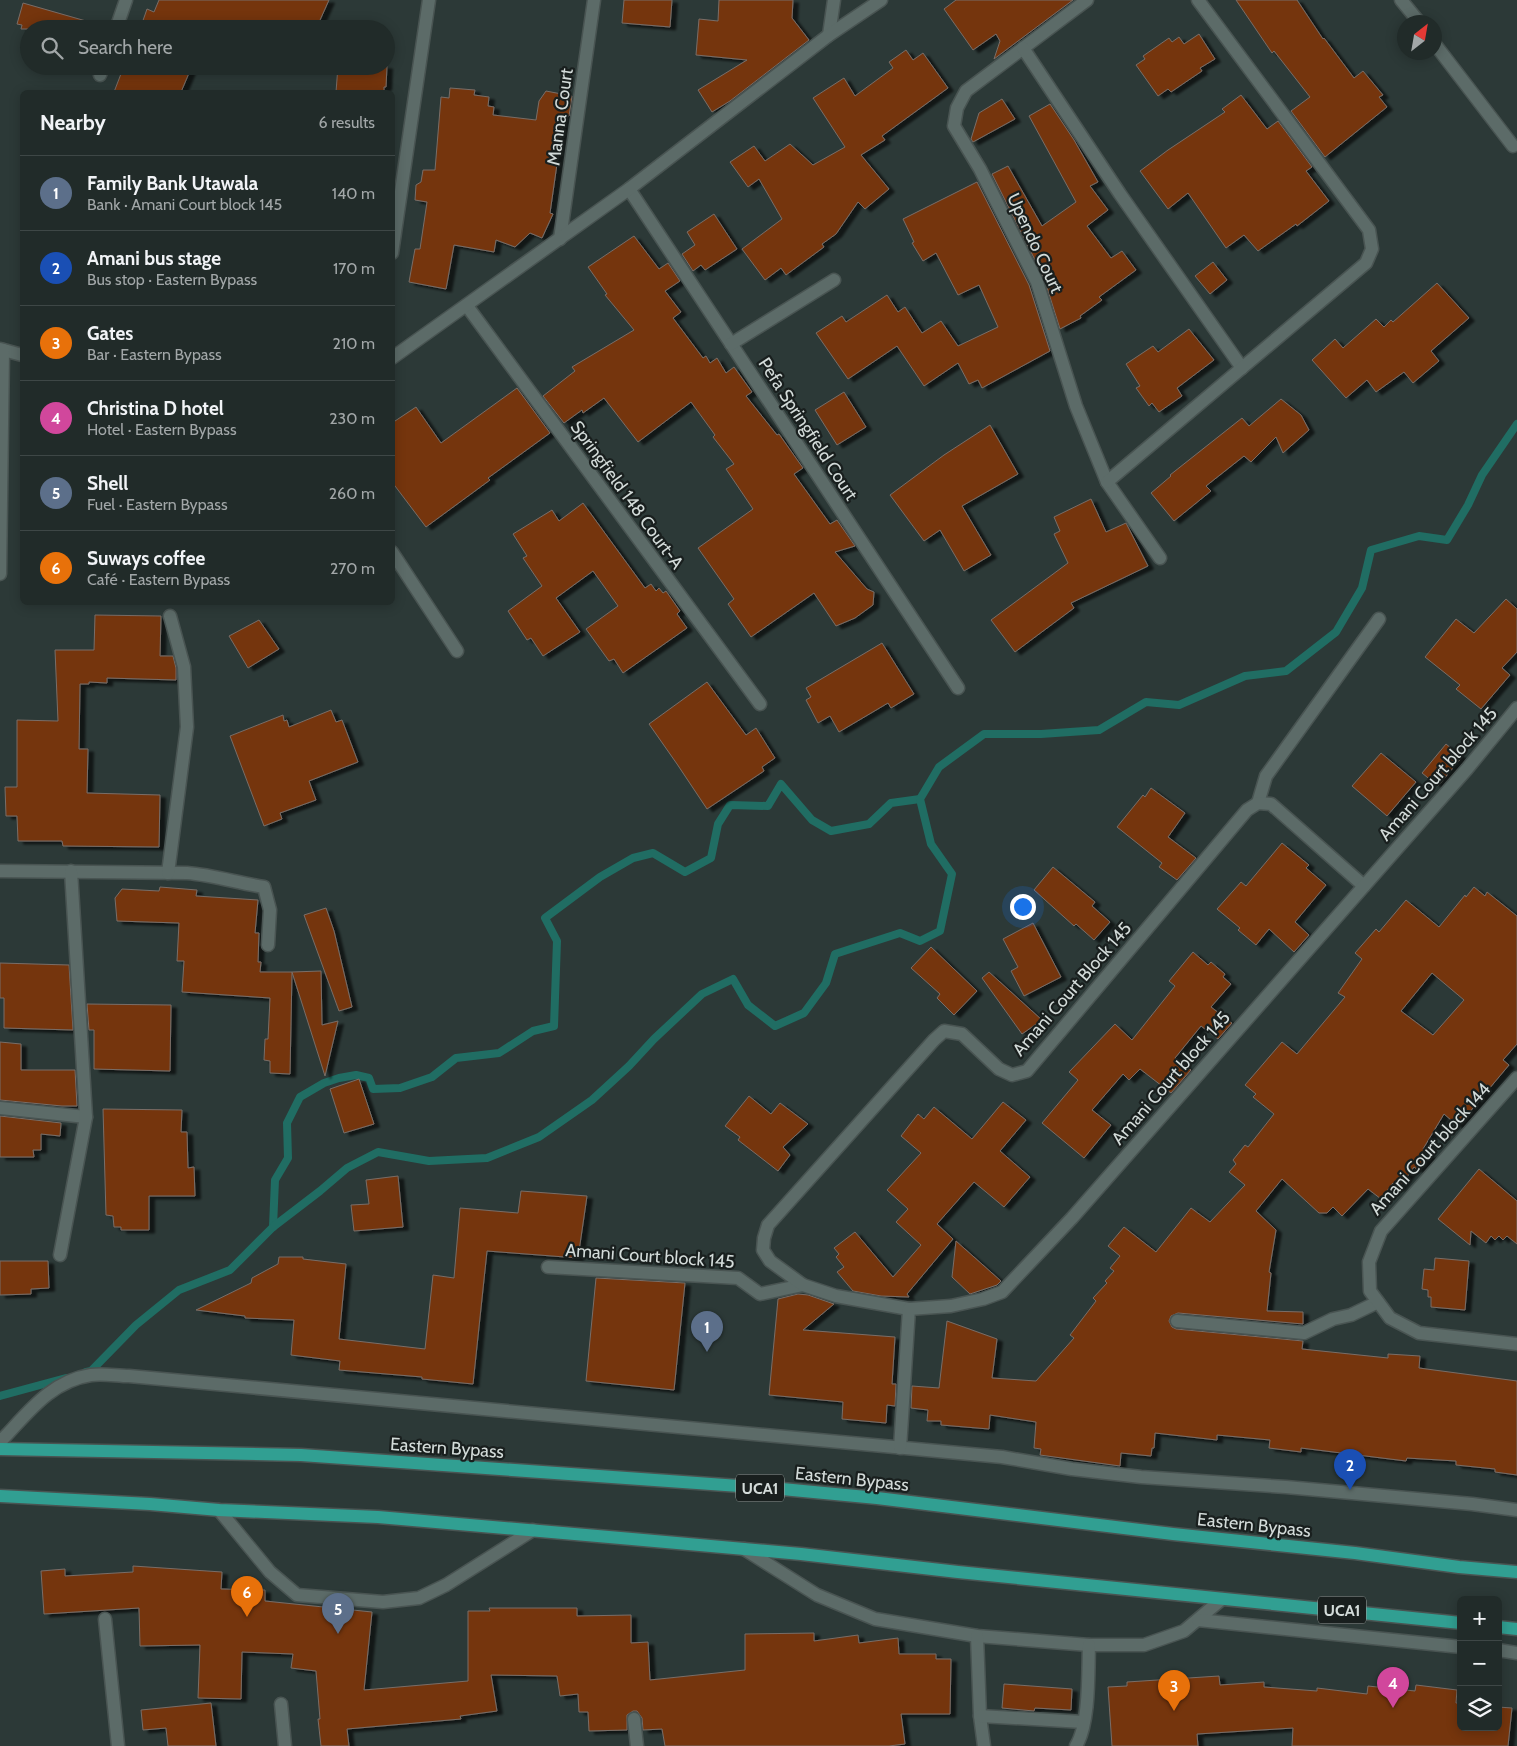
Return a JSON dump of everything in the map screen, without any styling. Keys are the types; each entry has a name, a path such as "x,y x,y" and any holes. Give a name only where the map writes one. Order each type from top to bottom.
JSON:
{"main road":[{"name":"Eastern Bypass","path":"0,1449 301,1455 782,1489 877,1498 1163,1533 1517,1572"},
{"name":"UCA1","path":"0,1496 150,1504 219,1510 378,1517 534,1530 744,1549 1457,1623"},
{"path":"1502,1627 1517,1629"}],"street":[{"path":"119,20 126,0"},
{"path":"395,232 429,0"},
{"name":"Manna Court","path":"560,239 594,0"},
{"path":"829,35 834,0"},
{"path":"395,356 629,189 829,35 881,0"},
{"name":"Upendo Court","path":"1087,0 966,91 957,108 954,126 980,169 1037,282 1076,406 1107,482 1160,558"},
{"path":"1107,482 1366,263 1372,249 1369,230 1198,0"},
{"path":"1402,0 1414,15"},
{"path":"1022,48 1120,194 1242,368"},
{"path":"1442,53 1513,146"},
{"name":"Pefa Springfield Court","path":"629,189 958,688"},
{"path":"731,344 834,280"},
{"name":"Springfield 148 Court-A","path":"466,306 760,704"},
{"path":"0,574 2,349 20,354"},
{"path":"395,557 457,651"},
{"path":"168,873 187,727 184,667 170,616"},
{"path":"1364,886 1271,804 1258,802 1266,776 1379,618"},
{"name":"Amani Court block 145","path":"908,1309 950,1306 1002,1292 1072,1218 1467,768 1517,708"},
{"name":"Amani Court Block 145","path":"908,1309 836,1296 803,1286 770,1261 763,1250 768,1225 944,1031 962,1034 999,1069 1012,1075 1027,1071 1247,810 1258,802"},
{"path":"0,871 207,875 222,880 264,887 270,910 268,945"},
{"path":"60,1255 86,1117 71,871"},
{"name":"Amani Court block 144","path":"1517,1078 1381,1231 1369,1262 1370,1291 1390,1318 1419,1333 1517,1344"},
{"path":"0,1108 86,1117"},
{"name":"Amani Court block 145","path":"548,1267 738,1278 760,1294 803,1286"},
{"path":"1177,1321 1304,1333 1333,1319 1351,1314 1378,1302"},
{"path":"900,1448 908,1309"},
{"path":"0,1442 47,1393 69,1380 92,1375 188,1382 1002,1457 1072,1469 1141,1477 1315,1490 1472,1504 1517,1510"},
{"path":"219,1510 270,1572 297,1595 383,1602 419,1598 446,1585 534,1530"},
{"path":"744,1549 817,1595 875,1619 976,1636 1089,1645 1144,1645 1184,1631 1222,1598"},
{"path":"106,1619 118,1746"},
{"path":"1198,1620 1457,1646"},
{"path":"976,1636 980,1716 984,1746"},
{"path":"1076,1746 1086,1706 1089,1645"},
{"path":"1502,1651 1517,1653"},
{"path":"281,1704 286,1746"},
{"path":"980,1716 1083,1722"},
{"path":"634,1719 637,1746"}],"building":[{"path":"159,0 329,0 320,20 143,20 147,9 154,12"},
{"path":"624,0 672,0 670,27 622,23"},
{"path":"719,0 793,0 792,18 809,40 730,101 712,112 698,90 747,60 696,55 699,19 718,21"},
{"path":"956,0 1073,0 994,59 1000,41 996,34 973,50 944,9"},
{"path":"1236,0 1297,0 1323,39 1354,78 1363,71 1383,95 1379,97 1387,107 1325,157 1291,111 1310,97 1274,51 1272,53"},
{"path":"23,3 82,20 20,20 20,25 17,24"},
{"path":"1199,34 1215,59 1200,68 1202,71 1171,92 1168,89 1158,96 1136,65 1145,59 1143,56 1169,38 1172,42 1179,37 1184,44"},
{"path":"906,50 913,60 923,53 948,88 882,136 885,140 861,155 889,189 865,209 858,202 836,234 822,244 824,247 786,275 781,268 765,280 742,249 782,219 759,179 748,187 730,162 754,146 765,161 790,144 813,165 845,147 813,98 844,78 855,96 893,68 889,62"},
{"path":"121,75 188,75 182,90 115,90"},
{"path":"337,75 387,75 384,90 336,90"},
{"path":"450,88 475,90 474,95 489,97 488,106 494,107 493,115 536,120 539,101 546,91 572,96 569,116 564,115 550,213 553,214 542,238 530,233 515,247 496,240 494,252 454,245 446,289 409,282 415,249 420,249 427,202 415,200 416,185 421,182 423,170 435,170 441,97 449,98"},
{"path":"1241,95 1267,129 1278,121 1312,167 1306,171 1329,201 1297,226 1296,224 1258,251 1244,235 1226,248 1188,193 1168,209 1140,171 1225,112 1222,109"},
{"path":"1002,99 1015,119 973,142 971,139 979,113"},
{"path":"1050,104 1074,140 1098,182 1090,186 1108,210 1087,226 1111,258 1122,251 1136,270 1099,297 1102,300 1080,316 1081,318 1060,329 1044,278 992,174 1008,166 1042,226 1076,202 1029,116"},
{"path":"977,182 1029,285 1050,351 982,388 978,380 969,384 958,363 924,386 897,346 848,379 816,333 842,316 846,322 887,295 898,312 905,307 922,333 941,321 958,346 998,327 979,285 958,295 936,253 923,261 912,243 914,242 903,219"},
{"path":"714,214 737,249 705,270 701,265 693,271 682,254 695,245 687,232"},
{"path":"634,236 659,269 668,263 680,281 665,291 681,312 673,318 703,358 706,356 710,363 717,358 726,373 734,367 752,392 746,396 777,435 779,434 803,468 794,474 830,524 837,520 855,546 835,552 867,589 874,592 873,605 855,618 836,626 814,593 751,637 728,604 734,599 698,548 753,509 726,469 734,464 713,437 715,435 691,402 638,442 604,398 583,413 582,410 564,423 543,396 575,371 572,367 634,330 605,295 607,294 588,267"},
{"path":"1213,262 1227,280 1210,294 1195,276"},
{"path":"1437,283 1469,318 1431,351 1439,361 1413,383 1404,372 1376,392 1367,380 1346,398 1312,360 1335,339 1343,348 1376,319 1384,327 1391,320 1393,322"},
{"path":"1189,329 1214,360 1177,388 1182,396 1159,412 1152,403 1149,406 1136,388 1140,386 1126,364 1153,346 1158,352"},
{"path":"517,388 550,433 488,478 490,480 426,527 395,486 395,421 416,407 441,443"},
{"path":"844,392 866,427 837,445 815,410"},
{"path":"1281,399 1301,415 1309,430 1283,453 1276,437 1251,462 1244,456 1206,486 1211,491 1174,521 1151,493 1170,475 1242,418 1249,426"},
{"path":"990,425 1018,474 962,506 991,555 964,571 940,530 924,541 890,495 944,455"},
{"path":"1091,499 1106,532 1126,523 1148,566 1071,603 1074,608 1015,652 991,620 1068,563 1054,534 1060,531 1054,517"},
{"path":"583,503 645,588 651,584 656,591 659,588 663,593 666,591 680,611 677,614 687,628 623,673 614,659 609,661 586,629 618,606 593,571 556,598 580,632 543,656 531,638 527,640 508,611 542,586 523,558 527,556 513,534 552,510 559,521"},
{"path":"1506,599 1517,609 1517,652 1502,668 1510,675 1481,709 1456,689 1460,685 1425,657 1456,619 1474,633"},
{"path":"95,615 161,616 160,656 173,656 176,680 107,678 107,683 89,682 89,684 80,684 79,749 88,749 87,793 160,795 159,847 63,846 62,841 18,841 17,816 6,816 5,787 17,787 17,720 58,721 55,650 94,650"},
{"path":"259,620 279,649 248,668 229,636"},
{"path":"882,643 914,694 891,708 888,703 839,732 830,716 818,723 806,700 811,697 806,688"},
{"path":"707,682 746,735 756,728 775,758 762,767 764,771 707,809 649,724"},
{"path":"331,710 336,722 342,720 358,762 309,781 316,800 280,813 282,819 264,826 230,736 283,715 284,721 287,720 289,727"},
{"path":"1446,744 1462,757 1438,786 1422,773"},
{"path":"1381,753 1416,782 1387,816 1352,786"},
{"path":"1151,788 1185,813 1168,837 1196,858 1177,880 1159,867 1162,863 1117,827"},
{"path":"1282,843 1309,865 1306,868 1326,885 1295,922 1309,935 1294,952 1269,929 1256,945 1238,930 1240,928 1217,909 1241,882 1246,886"},
{"path":"1053,867 1095,902 1092,906 1110,922 1094,940 1076,924 1074,926 1034,890"},
{"path":"160,887 197,890 196,896 258,900 255,933 259,933 258,962 261,962 260,972 292,972 290,1074 270,1073 270,1061 264,1060 265,1039 268,1039 270,998 182,992 184,961 177,961 179,923 117,921 115,898 122,889 159,891"},
{"path":"1474,887 1485,896 1487,892 1517,916 1517,1044 1503,1060 1509,1065 1458,1126 1444,1114 1423,1149 1431,1156 1418,1170 1414,1167 1399,1188 1393,1183 1381,1199 1368,1189 1342,1216 1333,1207 1327,1213 1319,1213 1282,1179 1256,1211 1276,1230 1269,1272 1271,1273 1267,1311 1303,1312 1303,1324 1178,1313 1171,1316 1169,1321 1172,1327 1176,1329 1303,1341 1302,1349 1388,1358 1388,1354 1420,1356 1419,1368 1517,1381 1517,1475 1495,1472 1495,1469 1456,1465 1456,1461 1407,1458 1406,1461 1301,1448 1301,1452 1269,1448 1270,1440 1217,1435 1217,1440 1155,1433 1154,1448 1152,1448 1151,1456 1121,1453 1120,1466 1040,1455 1041,1449 1034,1448 1036,1422 990,1415 989,1429 941,1425 941,1421 927,1421 928,1410 911,1408 912,1386 939,1388 947,1321 997,1339 992,1378 1036,1381 1074,1338 1070,1335 1096,1301 1093,1298 1107,1283 1105,1281 1114,1271 1110,1268 1120,1256 1108,1246 1124,1227 1156,1252 1191,1208 1210,1222 1245,1185 1229,1172 1236,1164 1233,1160 1245,1145 1248,1147 1274,1114 1253,1097 1256,1094 1245,1085 1282,1042 1297,1054 1345,997 1338,993 1362,959 1355,953 1376,929 1379,932 1406,900 1439,927 1465,895 1466,897","holes":["1432,973 1464,1000 1433,1035 1401,1011"]},
{"path":"326,908 334,931 352,1007 339,1011 304,915"},
{"path":"1033,923 1061,977 1024,996 1011,971 1018,967 1003,939"},
{"path":"931,947 977,991 954,1015 937,998 940,994 911,968"},
{"path":"1193,952 1208,965 1211,962 1225,974 1223,977 1231,984 1211,1007 1232,1023 1218,1039 1201,1026 1175,1058 1191,1070 1171,1093 1140,1069 1129,1080 1123,1074 1092,1110 1111,1125 1084,1158 1042,1123 1078,1080 1069,1072 1115,1024 1132,1040 1175,986 1169,981"},
{"path":"0,963 69,965 73,1030 4,1028 4,998 0,998"},
{"path":"321,971 322,1025 338,1021 325,1076 292,972"},
{"path":"989,972 1042,1020 1022,1034 982,978"},
{"path":"87,1004 171,1005 170,1071 94,1069 94,1030 89,1030"},
{"path":"0,1042 21,1044 21,1070 75,1070 77,1106 0,1100"},
{"path":"359,1079 374,1124 344,1133 330,1089"},
{"path":"749,1096 771,1114 780,1103 808,1124 783,1147 790,1155 778,1171 738,1140 740,1137 725,1126"},
{"path":"1003,1102 1026,1120 1000,1151 1030,1177 1004,1207 974,1182 937,1224 953,1239 907,1294 909,1297 881,1296 853,1291 837,1272 844,1267 836,1257 839,1254 834,1248 855,1232 893,1277 921,1245 896,1222 908,1209 887,1190 921,1153 901,1136 918,1114 924,1119 934,1107 972,1139"},
{"path":"103,1109 182,1110 181,1132 187,1132 188,1168 194,1167 195,1196 149,1196 149,1230 121,1230 121,1227 114,1227 113,1216 106,1215"},
{"path":"0,1116 61,1123 60,1136 41,1134 41,1150 33,1150 34,1157 0,1157"},
{"path":"1479,1169 1517,1201 1517,1244 1507,1236 1503,1240 1499,1236 1495,1240 1491,1236 1486,1243 1471,1231 1470,1245 1438,1219"},
{"path":"398,1176 403,1227 354,1231 351,1205 369,1204 366,1180"},
{"path":"521,1191 587,1196 578,1258 487,1251 473,1384 422,1379 422,1377 339,1370 340,1361 291,1355 294,1320 245,1318 245,1316 196,1310 251,1283 252,1278 278,1264 279,1257 303,1257 303,1259 346,1264 339,1339 425,1349 433,1275 454,1278 460,1208 518,1213"},
{"path":"956,1241 1001,1281 997,1285 970,1294 952,1277"},
{"path":"1435,1258 1469,1261 1465,1310 1431,1307 1431,1297 1428,1297 1428,1290 1422,1289 1424,1269 1434,1270"},
{"path":"0,1261 48,1261 49,1288 31,1289 31,1294 0,1295"},
{"path":"596,1278 685,1283 674,1390 586,1381"},
{"path":"798,1294 808,1295 834,1304 803,1330 895,1337 892,1384 896,1384 895,1406 887,1405 886,1423 842,1419 843,1402 769,1395 778,1299"},
{"path":"133,1566 222,1572 221,1589 265,1590 265,1601 372,1612 364,1690 468,1681 468,1611 490,1611 489,1608 577,1608 577,1616 631,1615 631,1643 648,1642 650,1680 745,1670 745,1634 814,1633 814,1641 858,1635 859,1643 898,1638 899,1654 936,1654 936,1659 951,1659 950,1714 901,1714 905,1744 889,1746 665,1746 662,1729 643,1730 642,1718 637,1711 627,1715 627,1730 589,1731 588,1712 579,1712 578,1694 560,1696 557,1676 491,1675 497,1711 460,1716 461,1719 347,1729 349,1746 321,1746 316,1671 291,1668 293,1654 242,1652 241,1699 198,1698 200,1645 140,1646 139,1608 44,1614 41,1571 65,1569 65,1576 133,1572"},
{"path":"1219,1676 1220,1685 1264,1682 1264,1687 1317,1691 1317,1688 1367,1694 1368,1686 1415,1691 1416,1685 1457,1690 1457,1731 1502,1731 1502,1707 1512,1708 1508,1746 1292,1746 1293,1728 1197,1734 1198,1746 1112,1746 1108,1687 1127,1686 1127,1682"},
{"path":"1004,1684 1072,1689 1071,1710 1035,1708 1034,1711 1002,1708"},
{"path":"211,1703 216,1746 168,1746 166,1728 143,1730 141,1710"}],"waterway":[{"path":"86,1372 91,1371 136,1325 179,1290 230,1270 273,1227 347,1168 378,1152 429,1161 487,1158 539,1137 592,1100 702,994 733,979 748,1005 775,1026 804,1013 826,983 835,954 900,933 920,941 940,931 952,874 931,844 920,799 939,767 984,734 1041,734 1099,730 1146,702 1179,705 1245,676 1286,671 1336,632 1362,588 1371,550 1419,536 1447,540 1468,505 1482,475 1517,424"},
{"path":"273,1227 275,1180 288,1158 287,1123 300,1097 324,1083 356,1075 369,1078 373,1089 400,1088 432,1077 456,1058 499,1053 533,1031 554,1026 557,941 545,918 600,877 633,858 653,853 685,872 711,858 718,824 730,805 768,806 781,784 812,820 831,831 869,824 891,803 920,799"},
{"path":"0,1396 66,1378"}],"place":[{"name":"Family Bank Utawala","path":"707,1352"},
{"name":"Amani bus stage","path":"1350,1490"},
{"name":"Suways coffee","path":"247,1617"},
{"name":"Shell","path":"338,1634"},
{"name":"Christina D hotel","path":"1393,1708"},
{"name":"Gates","path":"1174,1711"}]}
